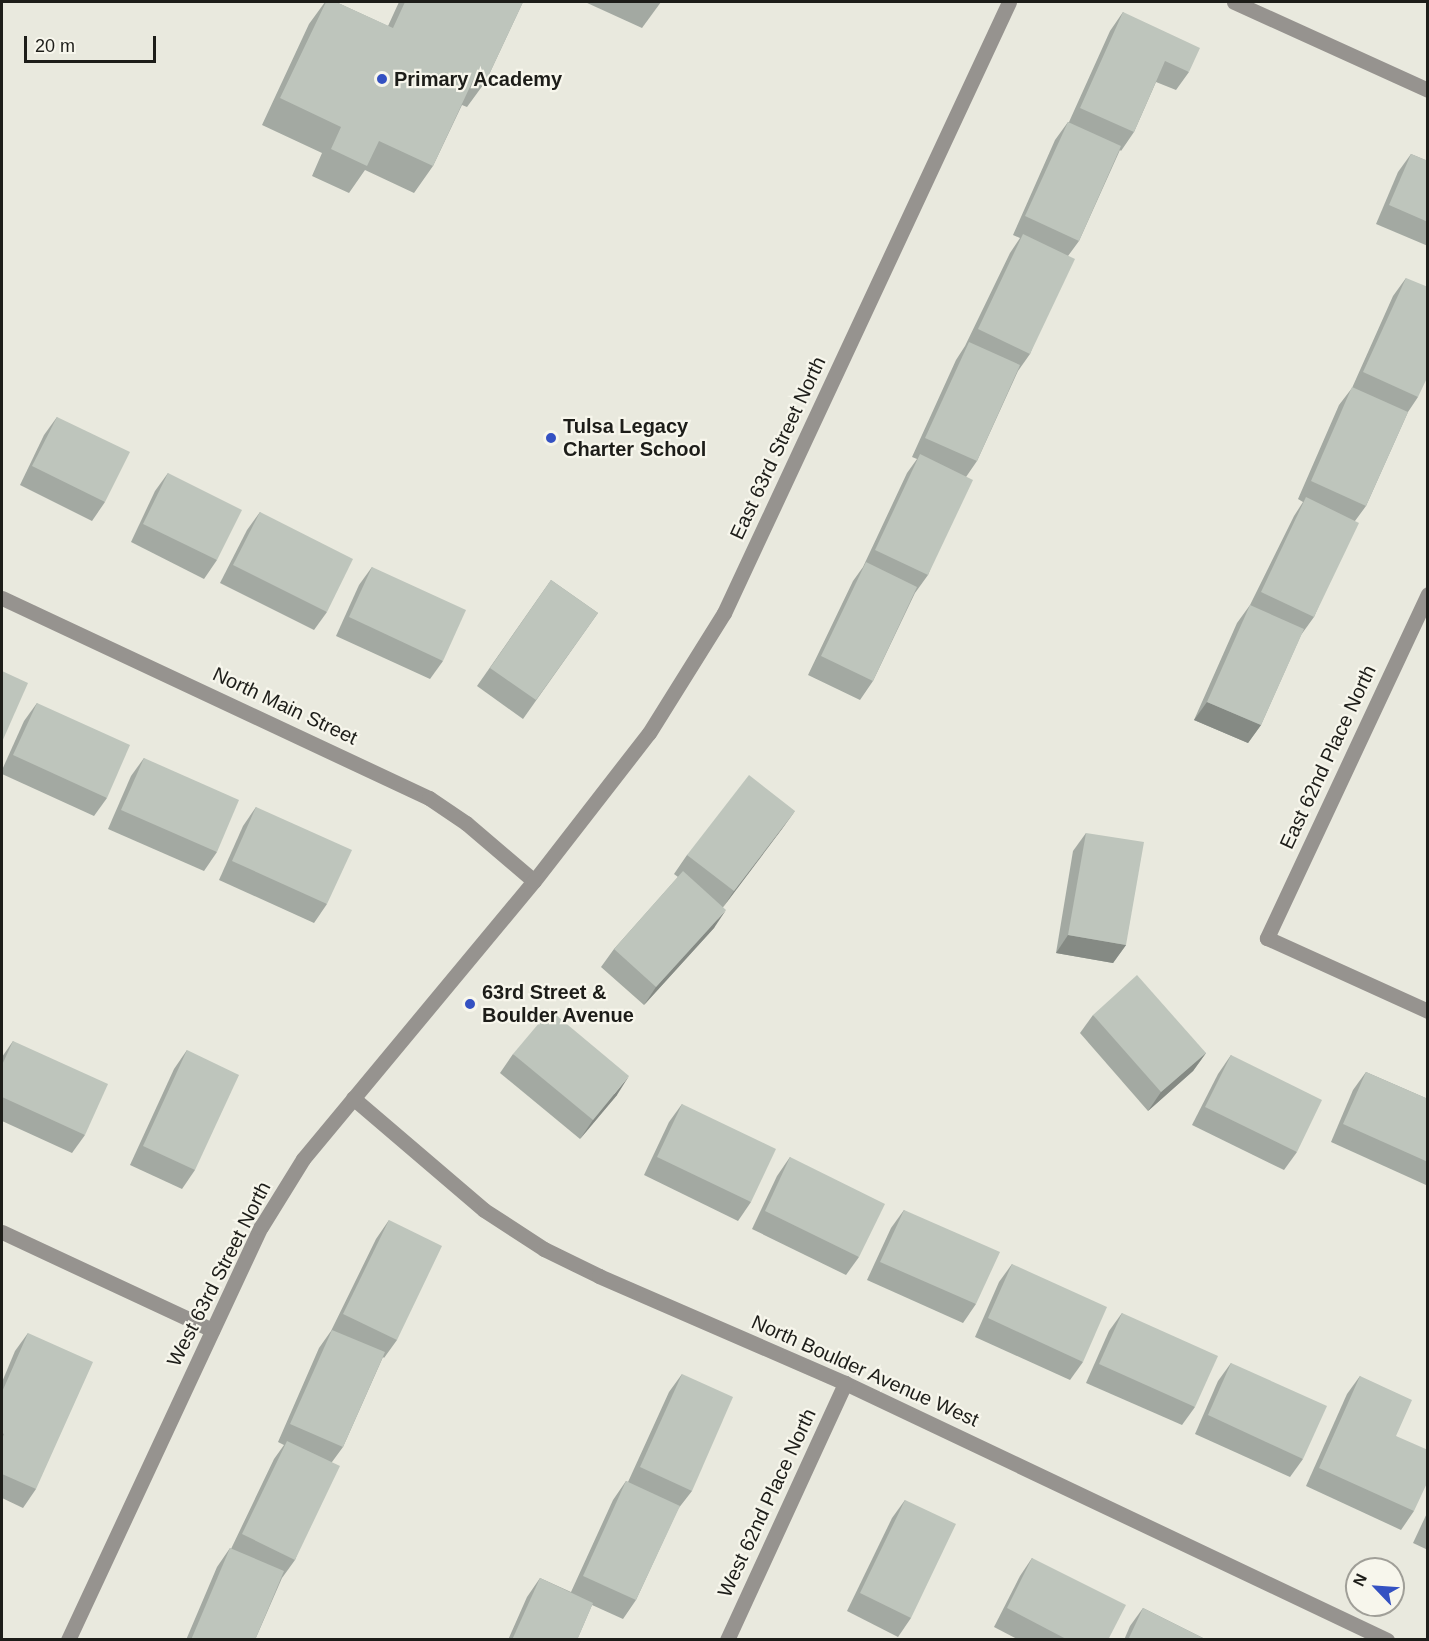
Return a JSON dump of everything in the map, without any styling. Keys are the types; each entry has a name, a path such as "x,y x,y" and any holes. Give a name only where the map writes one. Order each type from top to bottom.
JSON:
{"street":[{"name":"East 63rd Street North","path":"534,881 649,733 724,613 1009,2"},
{"path":"1234,2 1428,90"},
{"name":"East 62nd Place North","path":"1428,594 1267,938 1428,1011"},
{"name":"North Main Street","path":"2,598 429,798 466,823 534,881"},
{"name":"West 63rd Street North","path":"68,1640 212,1330 273,1207 303,1159 534,881"},
{"name":"North Boulder Avenue West","path":"353,1098 484,1210 544,1250 845,1383 1387,1640"},
{"path":"2,1232 212,1330"},
{"name":"West 62nd Place North","path":"727,1640 845,1383"}],"building":[{"name":"Primary Academy","path":"326,2 336,2 393,28 405,2 523,2 486,81 475,76 433,166 379,141 367,166 331,149 341,127 280,98"},
{"path":"1123,12 1200,48 1189,72 1165,61 1134,132 1080,108"},
{"path":"1068,122 1121,146 1079,241 1025,216"},
{"path":"1411,154 1428,161 1428,222 1389,205"},
{"path":"1023,234 1075,259 1030,354 978,329"},
{"path":"1406,278 1428,287 1428,376 1418,397 1363,372"},
{"path":"969,342 1020,365 977,461 925,438"},
{"path":"1352,387 1408,412 1366,506 1311,481"},
{"path":"57,417 130,452 105,502 32,466"},
{"path":"920,454 973,480 928,575 875,550"},
{"path":"168,473 242,510 217,560 143,524"},
{"path":"1306,497 1359,523 1314,617 1261,592"},
{"path":"260,512 353,559 327,612 233,565"},
{"path":"866,562 917,587 873,681 821,656"},
{"path":"372,567 466,610 443,661 349,617"},
{"path":"551,580 598,613 536,700 490,668"},
{"path":"1250,605 1304,629 1261,725 1207,702"},
{"path":"2,671 28,683 2,742"},
{"path":"37,703 130,745 107,798 13,755"},
{"path":"144,758 239,800 217,852 121,810"},
{"path":"749,775 795,811 734,891 687,855"},
{"path":"256,807 352,850 327,904 232,861"},
{"path":"1086,833 1144,842 1126,945 1068,935"},
{"path":"683,871 726,910 656,987 614,949"},
{"path":"1137,975 1206,1053 1161,1092 1093,1015"},
{"path":"550,1010 629,1076 593,1120 513,1054"},
{"path":"13,1041 108,1084 85,1135 2,1097 2,1065"},
{"path":"187,1050 239,1075 195,1170 143,1146"},
{"path":"1231,1055 1322,1100 1297,1152 1205,1107"},
{"path":"1366,1072 1428,1099 1428,1162 1343,1124"},
{"path":"682,1104 776,1149 751,1202 657,1157"},
{"path":"790,1157 885,1204 859,1257 765,1211"},
{"path":"904,1210 1000,1252 976,1304 880,1262"},
{"path":"389,1220 442,1246 397,1340 343,1314"},
{"path":"1012,1264 1107,1307 1083,1362 988,1318"},
{"path":"1122,1313 1218,1356 1195,1407 1099,1364"},
{"path":"332,1330 385,1352 343,1447 290,1424"},
{"path":"28,1333 93,1362 36,1489 2,1474 4,1434 2,1433 2,1392"},
{"path":"1231,1363 1327,1406 1303,1459 1208,1415"},
{"path":"682,1374 733,1397 692,1491 640,1467"},
{"path":"1360,1376 1412,1400 1396,1436 1428,1450 1428,1481 1414,1511 1319,1468"},
{"path":"287,1441 340,1466 295,1560 242,1534"},
{"path":"626,1481 680,1506 636,1600 583,1576"},
{"path":"905,1500 956,1524 911,1618 860,1593"},
{"path":"230,1548 284,1571 255,1640 191,1640"},
{"path":"1032,1558 1126,1605 1108,1640 1068,1640 1007,1608"},
{"path":"540,1578 593,1603 577,1640 512,1640"},
{"path":"1143,1608 1207,1640 1128,1640"}],"place":[{"name":"Primary Academy","path":"382,79"},
{"name":"Tulsa Legacy Charter School","path":"551,438"},
{"name":"63rd Street & Boulder Avenue","path":"470,1004"}]}
